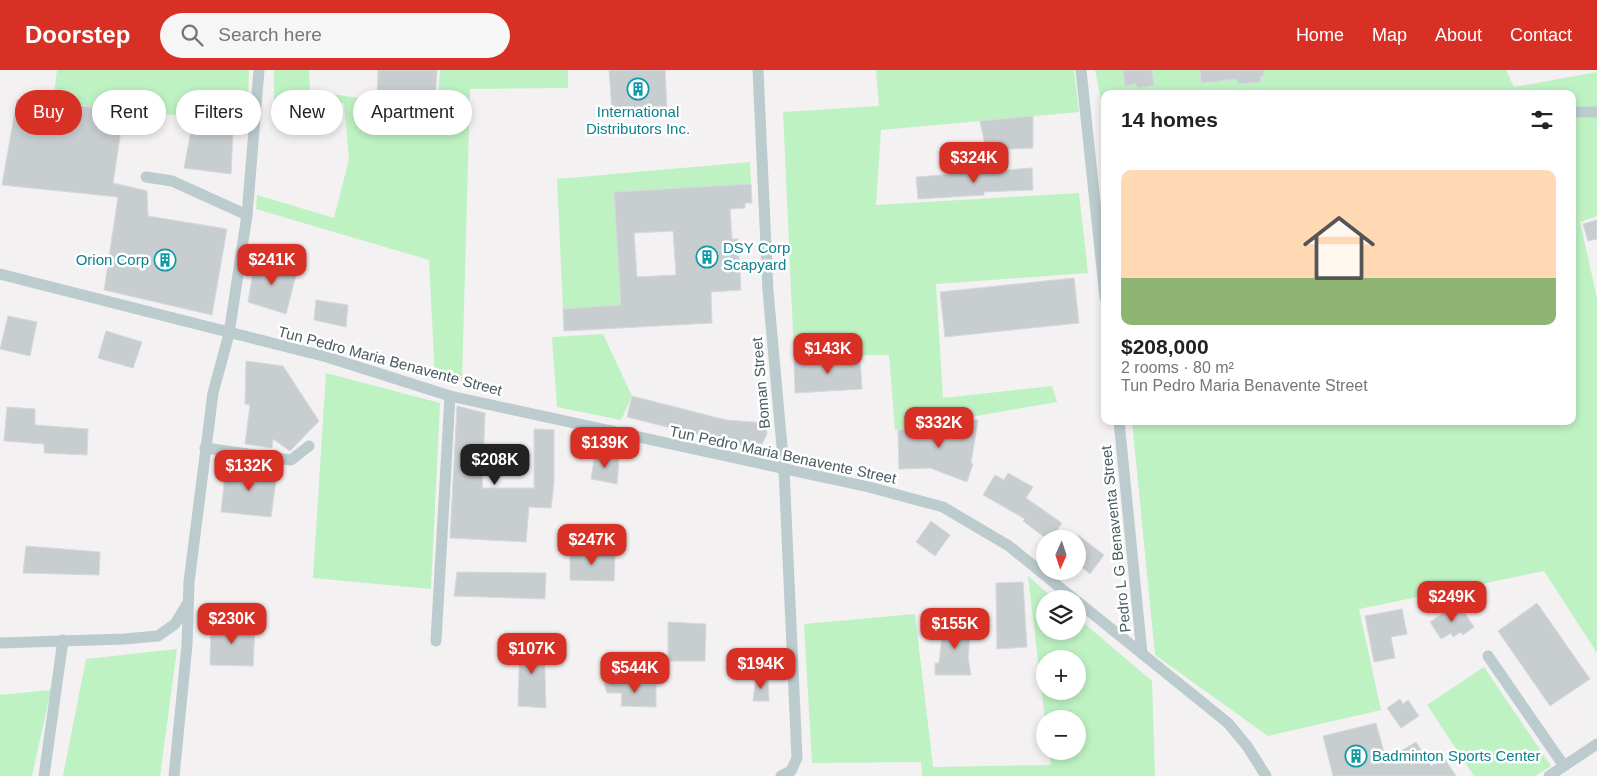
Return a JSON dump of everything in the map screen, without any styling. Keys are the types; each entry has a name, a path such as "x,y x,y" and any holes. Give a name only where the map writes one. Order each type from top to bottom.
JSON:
{"street":[{"path":"174,776 187,644 189,582 205,448 213,393 229,334 247,215 260,70"},
{"name":"Boman Street","path":"758,70 768,291 784,469 797,758 791,771 781,776"},
{"path":"1081,70 1101,258"},
{"path":"1576,112 1597,112"},
{"path":"146,177 172,181 247,215"},
{"name":"Tun Pedro Maria Benavente Street","path":"0,274 229,334 327,357 450,396 869,487 943,507 1009,546 1063,590"},
{"path":"436,641 450,396"},
{"name":"Pedro L G Benaventa Street","path":"1119,425 1142,654"},
{"path":"205,448 291,460 310,446"},
{"path":"0,643 158,636 175,624 189,600"},
{"path":"1086,608 1228,723 1247,746 1266,776"},
{"path":"44,776 63,640"},
{"path":"1488,656 1564,766"},
{"path":"1549,776 1597,744"}],"green space":[{"path":"57,70 249,70 248,90 176,90 176,115 166,114 166,90 92,90 92,106 82,105 82,90 54,90"},
{"path":"274,70 309,70 310,90 274,90"},
{"path":"440,70 568,70 568,88 438,90"},
{"path":"876,70 1074,70 1079,112 881,130 876,205 1079,193 1088,273 936,284 943,398 1052,386 1057,402 895,430 889,355 794,355 783,112 879,106"},
{"path":"1095,70 1506,70 1514,87 1597,72 1597,216 1580,222 1597,298 1597,653 1544,571 1359,609 1381,710 1268,736 1155,655 1132,425 1576,425 1576,90 1101,90 1101,101"},
{"path":"343,96 353,97 353,135 469,135 462,382 435,380 429,260 256,209 257,195 334,218 349,159"},
{"path":"750,162 751,184 615,192 621,305 563,309 557,179"},
{"path":"603,334 632,396 621,420 557,407 552,337"},
{"path":"326,373 440,403 431,589 313,578"},
{"path":"1028,576 1044,590 1036,590 1036,640 1086,640 1086,625 1152,681 1155,776 922,776 921,762 812,763 804,624 915,614 933,767 1051,765 1050,760 1086,760 1086,710 1044,710 1043,700 1086,700 1086,650 1037,650"},
{"path":"177,649 160,776 63,776 86,659"},
{"path":"1484,667 1551,766 1535,776 1474,776 1427,705"},
{"path":"51,690 32,776 0,776 0,695"}],"building":[{"path":"378,70 437,70 436,90 377,90"},
{"name":"International Distributors Inc.","path":"609,70 665,70 667,108 612,111"},
{"path":"1123,70 1152,70 1154,85 1137,88 1136,84 1125,86"},
{"path":"1200,70 1263,70 1264,76 1260,77 1261,82 1238,84 1237,79 1201,83"},
{"path":"82,106 92,107 92,135 120,135 113,183 147,191 148,216 227,229 212,315 104,290 118,197 2,185 15,111 15,135 82,135"},
{"path":"1033,116 1033,148 986,150 980,121"},
{"path":"190,135 233,135 231,174 184,168"},
{"path":"1032,168 1033,190 984,192 984,195 918,199 916,177"},
{"name":"DSY Corp Scapyard","path":"751,184 752,203 745,203 745,208 730,209 732,239 738,239 741,290 711,292 712,323 564,331 563,309 621,305 614,192","holes":["673,231 676,275 637,277 634,233"]},
{"path":"1597,220 1597,239 1588,241 1583,224"},
{"path":"255,260 297,271 286,314 248,302"},
{"path":"1074,278 1079,323 945,337 940,292"},
{"path":"316,300 348,305 346,327 314,320"},
{"path":"8,316 37,322 30,356 0,349"},
{"path":"106,331 142,342 133,368 98,358"},
{"path":"860,358 862,389 795,393 794,361"},
{"path":"246,361 283,366 319,421 290,451 273,439 272,448 245,444 250,405 245,404"},
{"path":"632,396 726,420 766,423 767,434 762,444 752,443 751,448 627,417"},
{"path":"457,406 485,413 482,488 534,488 534,429 554,430 554,483 551,508 529,507 526,542 450,538"},
{"path":"7,407 35,409 35,425 88,429 87,455 44,453 44,444 4,441"},
{"path":"962,420 978,420 971,463 973,464 967,482 930,468 899,469 898,430 961,428"},
{"path":"595,454 619,459 617,484 591,479"},
{"path":"226,467 277,473 271,517 221,512"},
{"path":"1008,473 1033,487 1026,498 1062,523 1057,530 1036,531 1023,521 1025,519 983,495 995,475 1004,480"},
{"path":"931,521 950,535 935,556 916,542"},
{"path":"1086,541 1104,555 1090,574 1086,571"},
{"path":"26,546 100,552 99,575 23,573"},
{"path":"570,550 615,552 614,581 570,580"},
{"path":"457,572 546,573 545,599 454,596"},
{"path":"1023,582 1027,647 997,649 996,583"},
{"path":"1458,603 1474,627 1463,635 1461,632 1453,637 1451,633 1441,639 1430,622"},
{"path":"1537,603 1590,679 1550,706 1498,631"},
{"path":"1402,609 1407,634 1391,637 1395,658 1374,662 1365,616"},
{"path":"944,620 971,623 968,657 971,675 935,675 935,663 939,663"},
{"path":"668,622 706,624 705,661 668,661"},
{"path":"211,623 255,626 253,666 210,665"},
{"path":"520,641 544,642 546,708 518,706"},
{"path":"756,678 768,678 769,701 753,701"},
{"path":"604,684 656,685 656,707 621,706 622,693 607,693"},
{"path":"1400,699 1403,704 1408,700 1419,716 1401,728 1387,708"},
{"name":"Badminton Sports Center","path":"1376,723 1386,760 1416,742 1431,766 1444,758 1456,776 1333,776 1323,736"}],"place":[{"name":"International Distributors Inc.","path":"638,89"},
{"name":"DSY Corp Scapyard","path":"707,257"},
{"name":"Orion Corp","path":"165,260"},
{"name":"Badminton Sports Center","path":"1356,756"}]}
